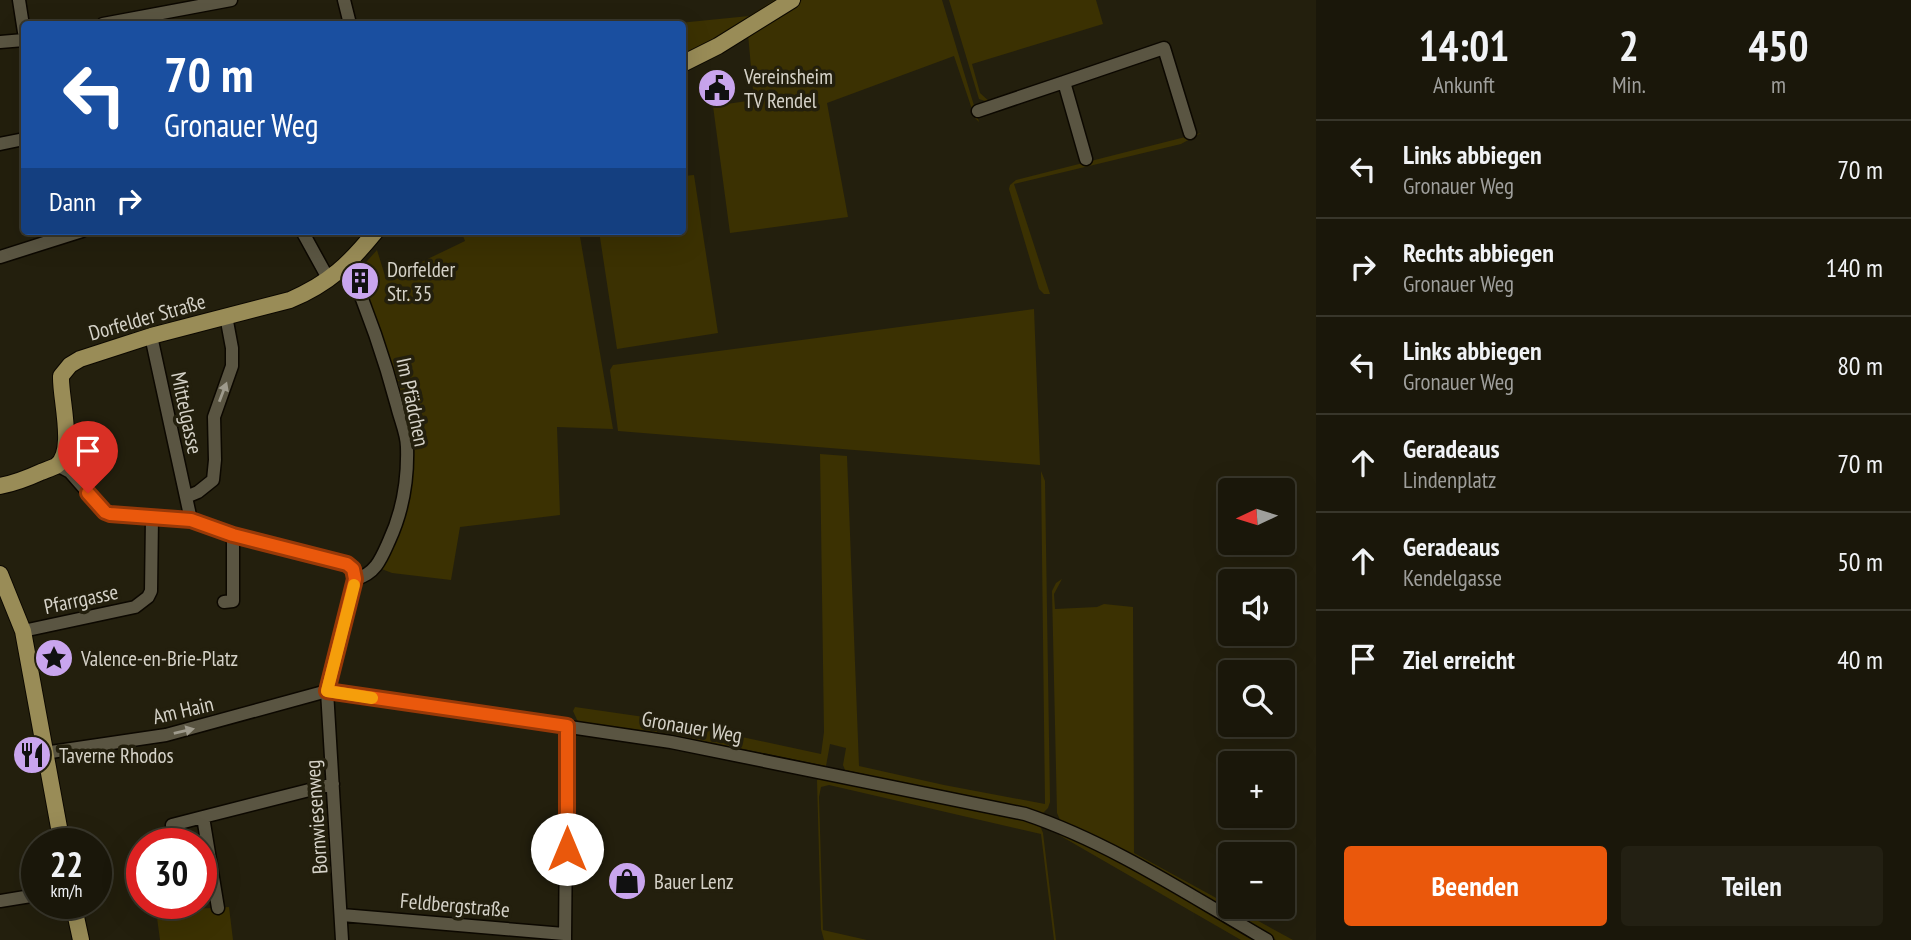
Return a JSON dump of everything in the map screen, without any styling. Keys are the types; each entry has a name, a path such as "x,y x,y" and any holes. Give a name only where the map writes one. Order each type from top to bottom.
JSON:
{"main road":[{"path":"686,62 718,46 792,0"},
{"name":"Dorfelder Straße","path":"57,465 65,453 66,439 61,386 65,370 80,359 151,336 290,300 329,281 348,265 373,235"},
{"path":"0,486 20,481 57,465"},
{"path":"0,574 23,631 59,828"},
{"path":"76,919 81,940"}],"street":[{"path":"19,0 22,21"},
{"path":"114,21 167,6 231,0"},
{"path":"344,0 349,21"},
{"path":"0,42 21,40"},
{"path":"978,111 1164,48 1190,133"},
{"path":"1064,82 1086,159"},
{"path":"0,144 21,140"},
{"path":"0,257 69,235"},
{"path":"304,235 329,281"},
{"name":"Im Pfädchen","path":"348,265 368,309 384,355 407,445 398,522 378,565 372,572 355,579"},
{"path":"186,497 198,492 212,480 215,460 214,417 232,366 232,348 226,316"},
{"name":"Mittelgasse","path":"151,336 191,520"},
{"path":"57,465 70,472 107,513 191,520 233,535 347,564 353,569 355,579 327,691"},
{"name":"Pfarrgasse","path":"23,631 135,607 144,602 151,592 152,518"},
{"path":"224,601 233,601 233,535"},
{"name":"Gronauer Weg","path":"327,691 684,744 1025,814 1053,823 1106,848 1267,940"},
{"name":"Am Hain","path":"44,753 166,735 327,691"},
{"name":"Bornwiesenweg","path":"327,691 342,940"},
{"path":"565,937 567,726"},
{"path":"172,825 333,784"},
{"path":"203,817 218,908"},
{"path":"0,901 21,898"},
{"name":"Feldbergstraße","path":"342,915 565,937"}],"shaded area":[{"path":"774,0 782,0 689,56 686,55 686,22 749,16"},
{"path":"802,0 942,0 979,122 975,118 954,56 827,103 848,217 730,233 713,106 754,100 748,34"},
{"path":"949,0 1096,0 1103,24 972,64 980,93 991,103 979,99"},
{"path":"1201,133 1181,144 1014,184 1050,294 1044,294 1039,289 1010,185 1016,180"},
{"path":"694,175 718,333 617,349 600,235 686,235 686,176"},
{"path":"463,235 580,235 613,429 557,427 560,515 460,527 451,580 392,573 379,568 399,526 409,449 361,286 365,284 359,270 377,250 386,279 465,241"},
{"path":"1034,309 1040,465 618,431 610,370 613,365"},
{"path":"820,454 847,456 859,766 1045,804 1041,471 1045,481 1050,802 1043,813 845,770 843,765 846,748 830,744 826,766 670,734 578,722 573,711 575,707 658,719 821,754 824,732"},
{"path":"1062,579 1054,594 1055,609 1097,607 1104,604 1133,607 1134,853 1218,899 1218,908 1060,820 1057,813 1052,591"},
{"path":"821,777 1039,823 1043,833 1056,940 1041,834 829,785 821,787 819,797 823,930 867,940 824,940 821,929 817,780"},
{"path":"1060,832 1105,853 1257,940 1241,940 1059,835"},
{"path":"229,907 233,940 160,940 157,919 217,919 217,908"},
{"path":"1238,919 1255,919 1293,940 1276,940"}],"slow traffic":[{"path":"354,585 327,691 372,698"}],"place":[{"name":"Vereinsheim TV Rendel","path":"717,88"},
{"name":"Dorfelder Str. 35","path":"360,281"},
{"name":"Valence-en-Brie-Platz","path":"54,658"},
{"name":"Taverne Rhodos","path":"32,755"},
{"name":"Bauer Lenz","path":"627,881"}],"route":[{"path":"88,493 110,514 191,520 233,535 347,564 353,569 355,579 327,691 567,726 567,849"}]}
